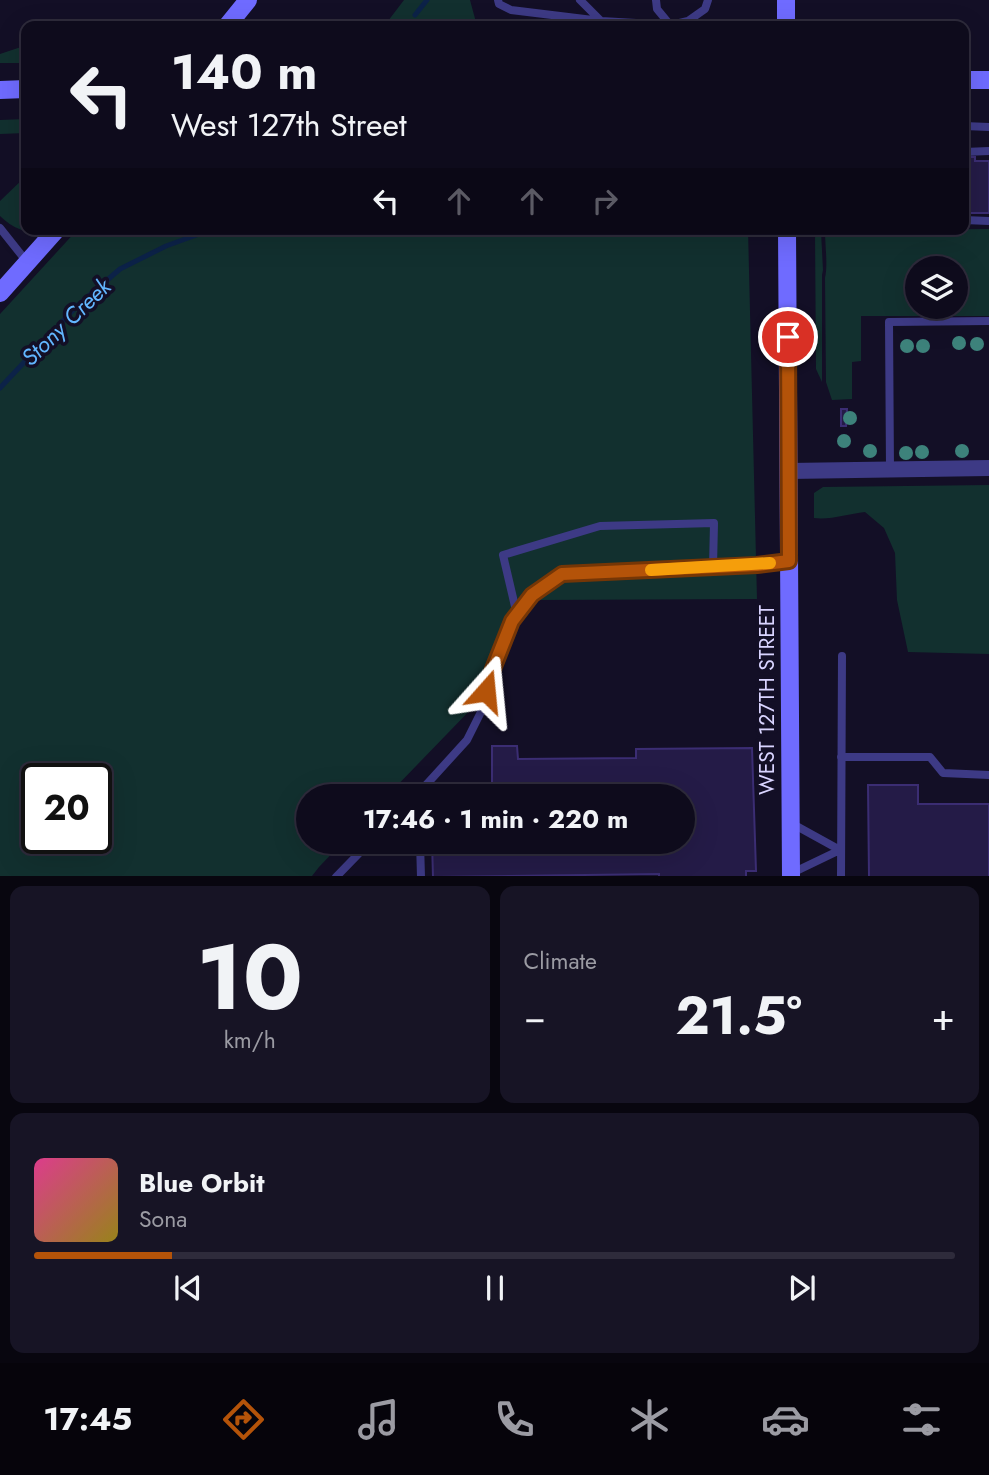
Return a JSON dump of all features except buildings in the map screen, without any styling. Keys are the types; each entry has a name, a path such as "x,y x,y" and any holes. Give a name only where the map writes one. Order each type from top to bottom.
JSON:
{"main road":[{"path":"231,21 248,0"},
{"path":"786,0 786,21"},
{"path":"969,80 989,80"},
{"path":"0,90 21,89"},
{"path":"0,293 52,235"},
{"name":"WEST 127TH STREET","path":"787,235 791,875"}],"street":[{"path":"789,471 989,468"}],"lane":[{"path":"238,0 248,0"},
{"path":"498,0 499,4 511,10 601,21"},
{"path":"580,0 601,21"},
{"path":"656,0 657,9 667,21"},
{"path":"688,21 705,9 708,0"},
{"path":"969,126 989,127"},
{"path":"969,152 989,151"},
{"path":"969,220 989,221"},
{"path":"0,228 27,262"},
{"path":"890,470 889,322 989,321"},
{"path":"517,615 503,555 600,526 714,523 713,567"},
{"path":"427,784 467,740 480,714 493,669 512,621 532,595 562,574 789,561"},
{"path":"841,876 842,656"},
{"path":"841,757 930,757 943,773 989,775"},
{"path":"791,823 840,850"},
{"path":"791,875 840,850"},
{"path":"336,876 358,854"},
{"path":"420,854 421,876"}],"green space":[{"path":"404,0 470,0 476,21 388,21"},
{"path":"252,20 388,21 251,21"},
{"path":"21,48 21,63 0,63 0,54"},
{"path":"21,119 21,133 0,134 0,120"},
{"path":"21,181 21,230 0,216 0,201"},
{"path":"969,229 989,229 989,316 968,316 968,256 905,256 905,316 861,316 861,361 852,362 852,399 832,400 826,382 825,235 969,235"},
{"path":"72,235 748,235 757,599 536,600 522,607 512,616 505,628 502,642 502,701 477,703 399,784 296,784 296,854 331,854 312,876 0,876 0,314"},
{"path":"815,235 821,235 822,382 816,369"},
{"path":"989,485 989,654 908,652 897,600 895,553 884,528 865,512 833,518 814,518 814,493 823,487"}],"waterway":[{"name":"Stony Creek","path":"415,15 427,0"},
{"name":"Stony Creek","path":"0,388 76,307 120,269 166,246 196,235"}],"slow traffic":[{"path":"651,570 770,563"}],"route":[{"path":"486,691 512,621 532,595 562,574 757,565 789,561 788,337"}]}
